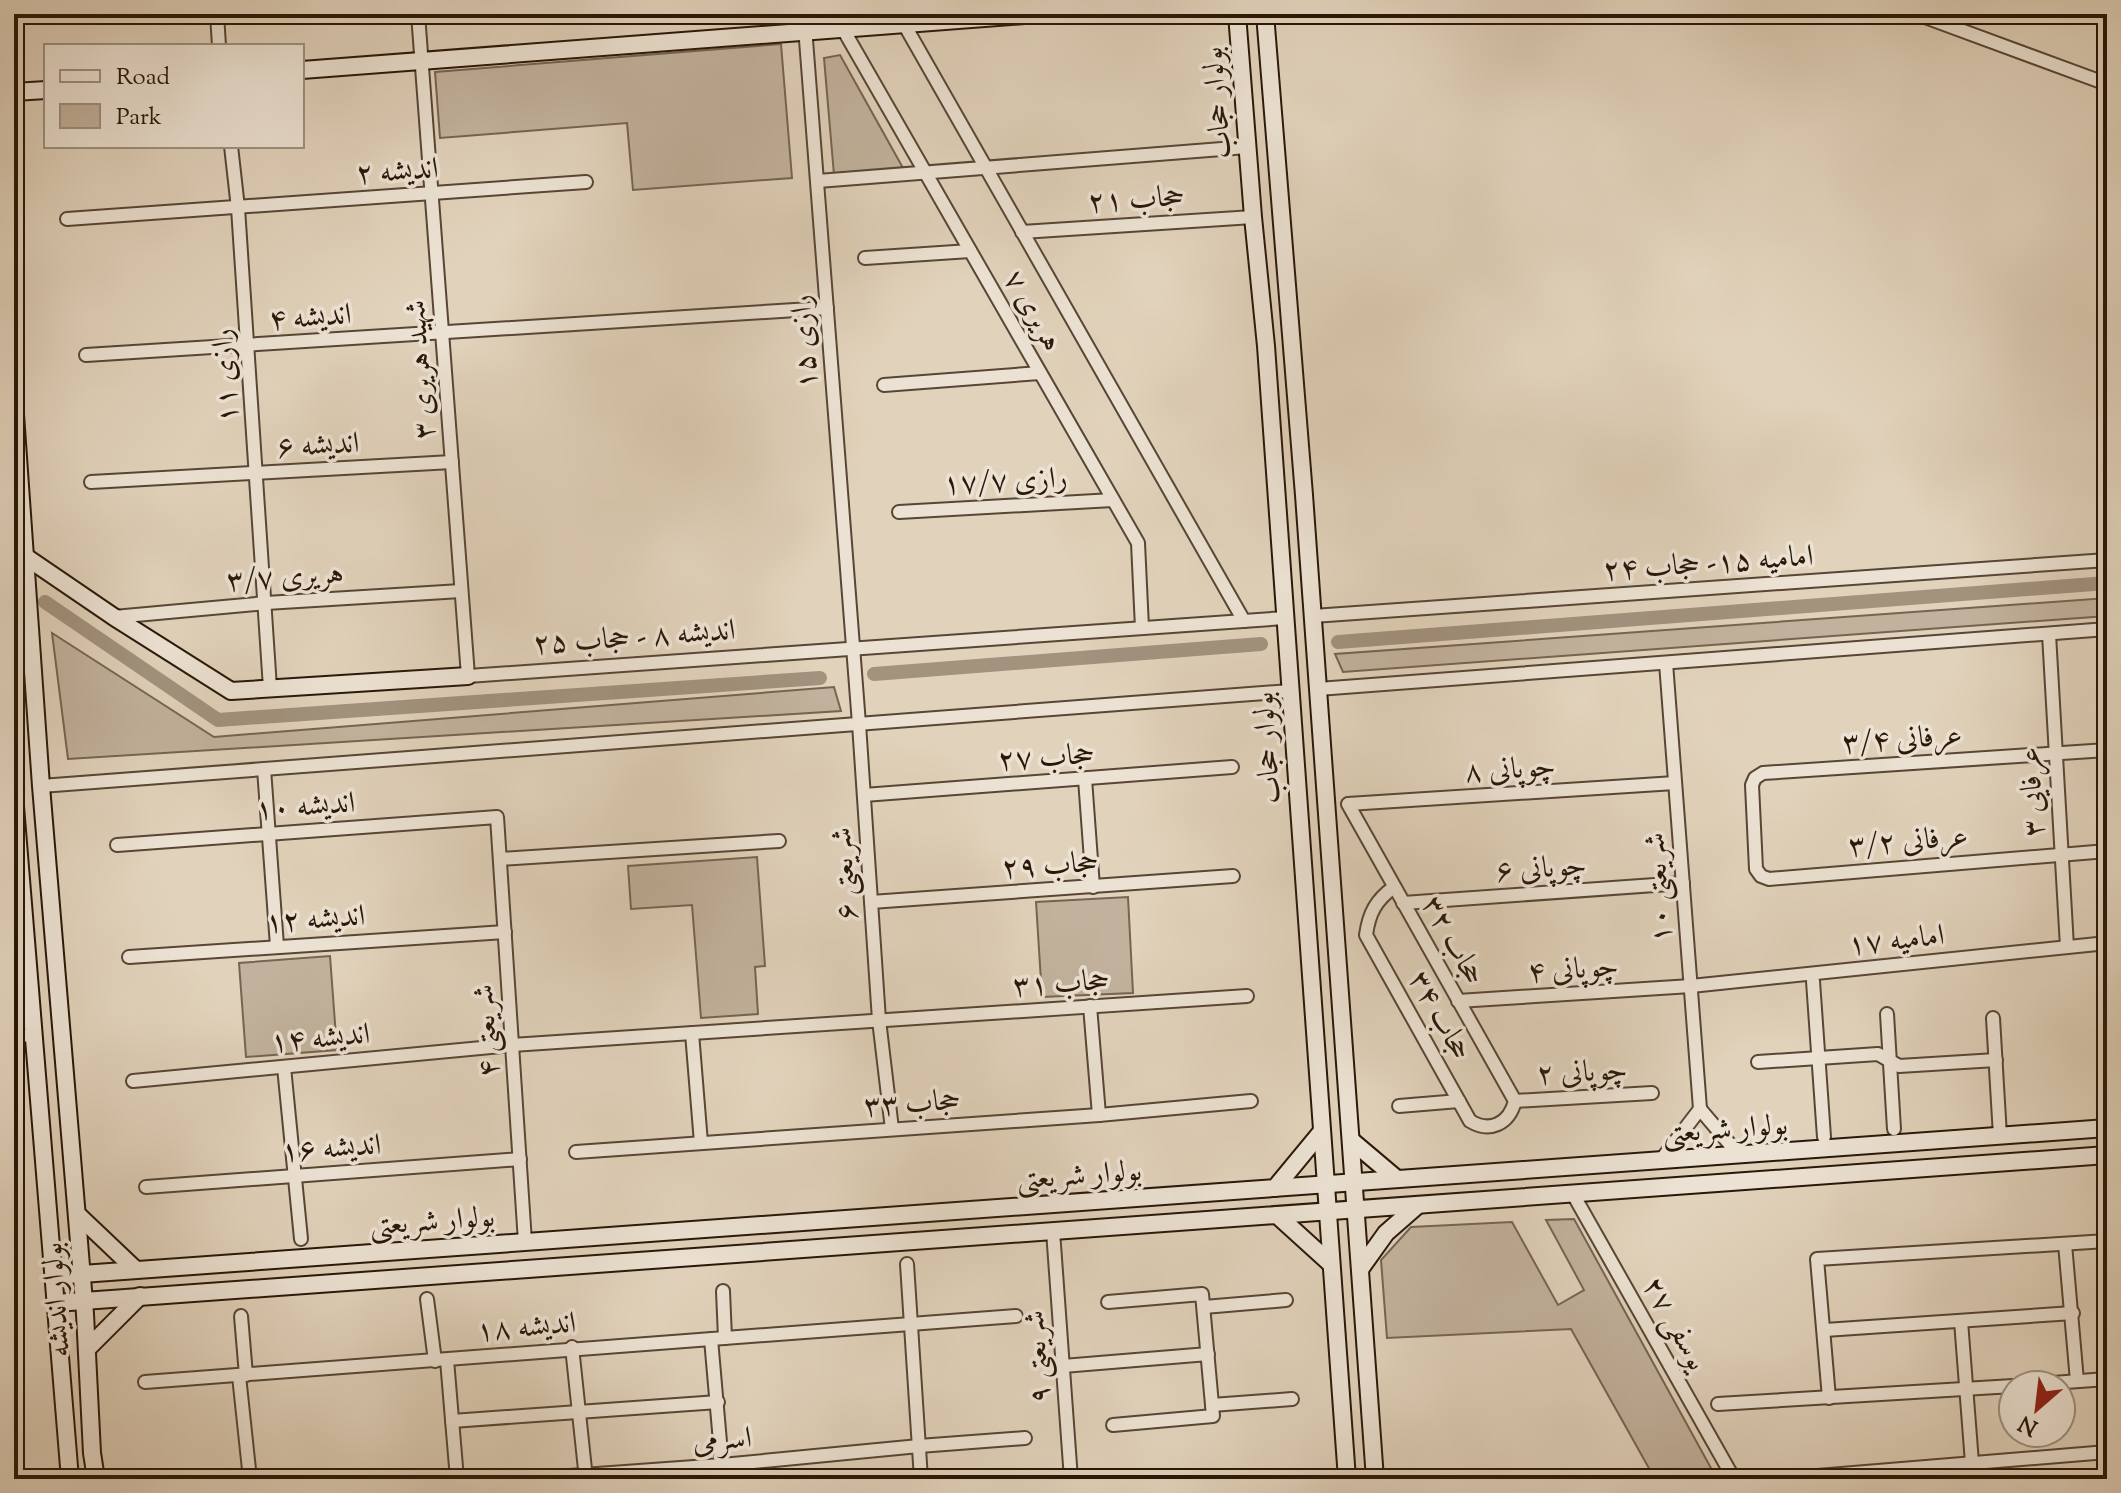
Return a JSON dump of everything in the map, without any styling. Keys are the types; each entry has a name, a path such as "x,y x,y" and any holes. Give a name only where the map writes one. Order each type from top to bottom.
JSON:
{"main road":[{"path":"304,70 1037,14"},
{"name":"بولوار حجاب","path":"1237,14 1266,346 1347,1479"},
{"name":"بولوار حجاب","path":"1265,14 1313,616 1375,1479"},
{"path":"14,92 44,90"},
{"path":"1266,346 1292,345"},
{"name":"بولوار اندیشه","path":"14,400 96,1479"},
{"name":"اندیشه ۸ - حجاب ۲۵","path":"26,557 231,691 468,676"},
{"name":"بولوار اندیشه","path":"14,794 70,1479"},
{"name":"بولوار شریعتی","path":"54,1276 2107,1128"},
{"path":"1275,1188 1322,1131"},
{"path":"1352,1141 1397,1179"},
{"name":"بولوار شریعتی","path":"56,1303 2107,1155"},
{"path":"1361,1268 1386,1233 1418,1205"},
{"path":"77,1214 136,1270"},
{"path":"1277,1215 1331,1264"},
{"path":"87,1349 140,1296"}],"street":[{"path":"217,14 219,44"},
{"name":"شهید هریری ۳","path":"418,14 468,676"},
{"name":"رازی ۱۵","path":"804,14 859,724"},
{"path":"1917,14 2107,84"},
{"path":"904,24 1244,621"},
{"name":"هریری ۷","path":"843,29 1138,543 1142,628"},
{"path":"818,181 1247,147"},
{"name":"رازی ۱۱","path":"231,148 238,208 270,688"},
{"name":"اندیشه ۲","path":"67,219 586,182"},
{"name":"حجاب ۲۱","path":"1022,232 1253,217"},
{"path":"865,258 970,251"},
{"name":"اندیشه ۴","path":"86,355 827,308"},
{"path":"884,385 1040,373"},
{"name":"اندیشه ۶","path":"91,482 452,462"},
{"name":"رازی ۱۷/۷","path":"899,512 1113,500"},
{"name":"امامیه ۱۵- حجاب ۲۴","path":"1313,616 2107,560"},
{"name":"هریری ۳/۷","path":"114,617 266,603 461,591"},
{"name":"اندیشه ۸ - حجاب ۲۵","path":"468,676 1285,618"},
{"path":"1318,689 2107,629"},
{"name":"عرفایی ۳","path":"2049,634 2067,947"},
{"name":"شریعتی ۱۰","path":"1666,663 1700,1109"},
{"path":"41,786 1290,691"},
{"name":"شریعتی ۶","path":"859,724 879,1020 892,1129"},
{"name":"عرفانی ۳/۴","path":"1761,876 1756,869 1752,785 1755,778 1763,773 2107,750"},
{"name":"حجاب ۲۷","path":"864,795 1232,767"},
{"path":"264,769 277,946"},
{"path":"1085,779 1093,887"},
{"name":"چوپانی ۸","path":"1348,804 1675,783"},
{"name":"حجاب ۳۲","path":"1348,804 1515,1101"},
{"name":"اندیشه ۱۰","path":"117,845 497,817"},
{"name":"شریعتی ۴","path":"497,817 525,1242"},
{"path":"500,859 779,841"},
{"name":"عرفانی ۳/۲","path":"1761,876 1769,879 2107,851"},
{"name":"حجاب ۲۹","path":"871,902 1233,876"},
{"name":"چوپانی ۶","path":"1403,903 1683,883"},
{"name":"حجاب ۳۴","path":"1394,887 1373,907 1366,935 1470,1121 1486,1127 1494,1126 1508,1117 1515,1101"},
{"name":"اندیشه ۱۲","path":"129,957 505,932"},
{"name":"امامیه ۱۷","path":"1691,986 2107,943"},
{"path":"1813,981 1824,1137"},
{"name":"چوپانی ۴","path":"1458,1001 1691,986"},
{"name":"حجاب ۳۱","path":"692,1033 1247,996"},
{"path":"1090,1006 1099,1115"},
{"path":"1887,1014 1894,1129"},
{"path":"1993,1018 2000,1136"},
{"path":"692,1033 701,1143"},
{"name":"اندیشه ۱۴","path":"133,1081 512,1045 692,1033"},
{"path":"14,1036 34,1035"},
{"path":"1758,1062 1878,1054 1899,1066 1996,1060"},
{"path":"284,1067 301,1239"},
{"name":"چوپانی ۲","path":"1515,1101 1652,1093"},
{"name":"حجاب ۳۳","path":"576,1152 1099,1115 1251,1101"},
{"path":"1399,1106 1459,1101"},
{"path":"1661,1160 1700,1109 1739,1155"},
{"name":"اندیشه ۱۶","path":"146,1187 520,1159"},
{"name":"یوسفی ۲۷","path":"1573,1194 1734,1479"},
{"name":"شریعتی ۹","path":"1053,1231 1071,1479"},
{"path":"1829,1398 1817,1259 2107,1241"},
{"path":"2065,1244 2076,1369"},
{"path":"907,1264 921,1479"},
{"path":"723,1291 725,1338"},
{"path":"1108,1302 1202,1294 1213,1416 1113,1425"},
{"path":"427,1299 452,1421 457,1479"},
{"path":"1204,1307 1286,1300"},
{"path":"1825,1330 2073,1313"},
{"path":"241,1316 250,1479"},
{"name":"اندیشه ۱۸","path":"145,1382 572,1347 1016,1316"},
{"path":"1961,1321 1972,1463"},
{"path":"711,1339 722,1465"},
{"path":"572,1347 586,1477"},
{"path":"1063,1366 1208,1354"},
{"path":"2077,1381 2107,1379"},
{"path":"1718,1404 1997,1387"},
{"path":"1212,1405 1292,1399"},
{"path":"452,1421 718,1402"},
{"name":"اسرمی","path":"528,1479 586,1477 1025,1438"},
{"path":"1781,1479 2107,1452"}],"green space":[{"path":"781,44 792,178 633,190 627,123 440,138 435,72"},
{"path":"840,55 903,168 834,175 824,58"},
{"path":"2107,598 2107,616 1343,672 1335,654"},
{"path":"52,633 214,737 834,687 841,711 68,759"},
{"path":"757,857 765,966 755,967 758,1014 701,1018 692,905 631,909 628,866"},
{"path":"1128,897 1133,993 1042,997 1036,902"},
{"path":"330,956 337,1050 246,1057 239,963"},
{"path":"1574,1219 1717,1479 1655,1479 1571,1329 1387,1338 1381,1260 1411,1227 1512,1222 1558,1305 1584,1290 1546,1220"}],"waterway":[{"path":"1338,642 2107,583"},
{"path":"45,602 218,720 820,678"},
{"path":"874,674 1261,644"}]}
